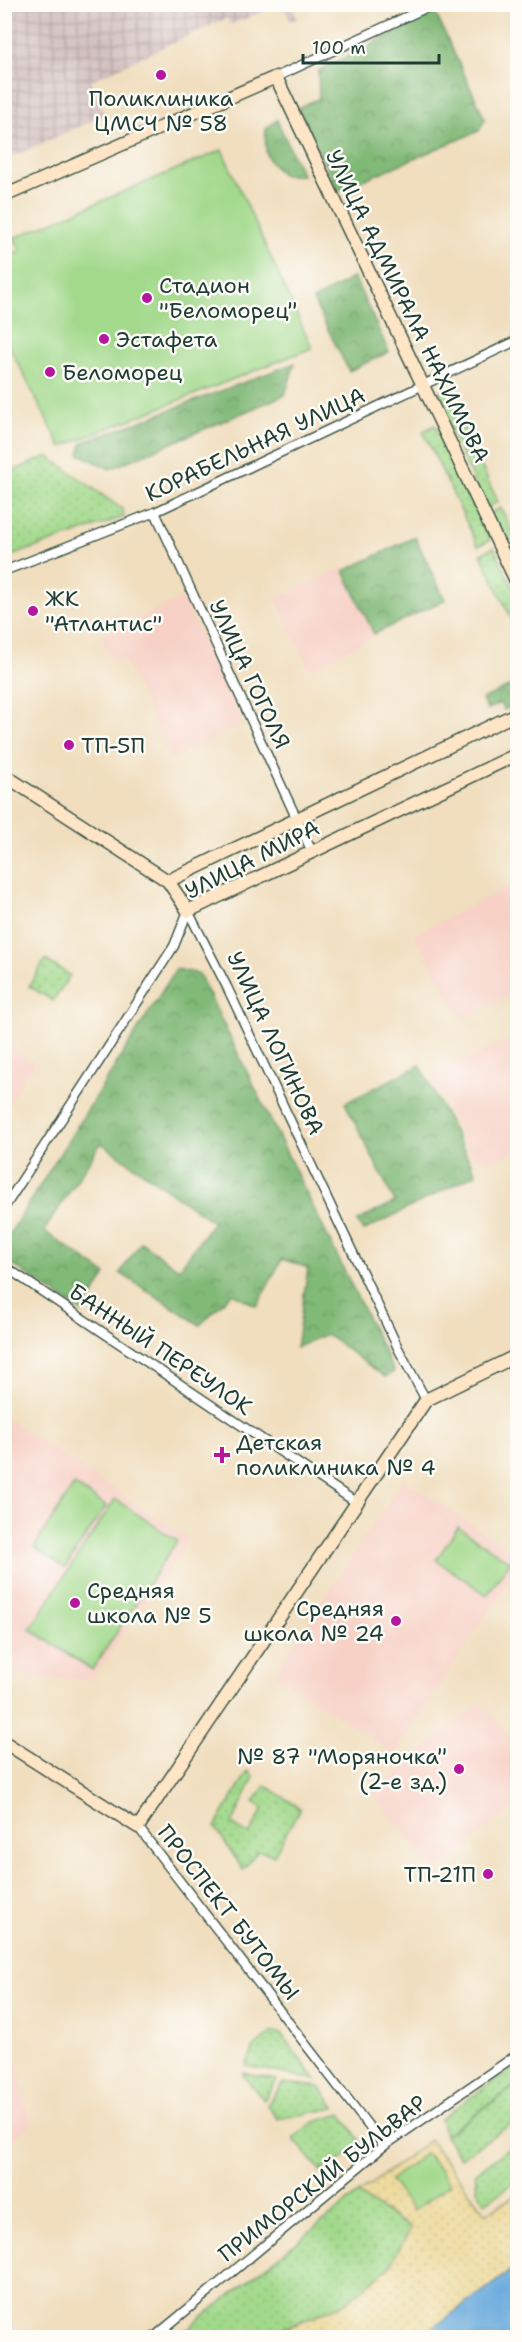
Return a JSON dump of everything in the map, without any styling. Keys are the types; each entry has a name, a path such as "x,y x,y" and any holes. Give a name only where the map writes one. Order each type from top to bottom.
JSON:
{"street":[{"path":"4,196 276,78 434,4"},
{"name":"УЛИЦА АДМИРАЛА НАХИМОВА","path":"276,78 518,585"},
{"name":"КОРАБЕЛЬНАЯ УЛИЦА","path":"4,571 155,512 518,340"},
{"name":"УЛИЦА ГОГОЛЯ","path":"155,512 312,852"},
{"name":"УЛИЦА МИРА","path":"168,881 518,713"},
{"name":"УЛИЦА МИРА","path":"4,1208 174,946 188,911 518,753"},
{"name":"УЛИЦА ЛОГИНОВА","path":"4,775 168,881 188,911 228,987 399,1350 426,1400"},
{"name":"БАННЫЙ ПЕРЕУЛОК","path":"4,1266 357,1503"},
{"path":"138,1827 426,1400 518,1355"},
{"name":"ПРОСПЕКТ БУТОМЫ","path":"4,1742 138,1827 384,2146"},
{"name":"ПРИМОРСКИЙ БУЛЬВАР","path":"153,2337 384,2146 518,2054"}],"shaded area":[{"path":"5,4 291,4 297,19 290,21 283,5 230,25 227,18 90,81 105,115 5,160"},
{"path":"341,568 374,636 309,670 275,599"},
{"path":"183,598 243,724 172,759 124,660 113,665 100,636"},
{"path":"517,882 517,992 462,1019 414,934"},
{"path":"517,1036 517,1150 491,1161 471,1155 431,1076"},
{"path":"5,1044 34,1063 5,1110"},
{"name":"Средняя школа № 5","path":"4,1417 189,1539 92,1680 32,1678 17,1674 5,1666"},
{"name":"Средняя школа № 24","path":"403,1479 517,1555 517,1569 395,1754 274,1674"},
{"name":"№ 87 \"Моряночка\" (2-е зд.)","path":"480,1702 517,1745 517,1803 436,1873 372,1793"},
{"path":"5,2050 16,2058 31,2124 5,2146"}],"green space":[{"path":"435,12 485,119 479,131 337,191 298,108 319,98 318,71"},
{"path":"277,120 302,175 283,175 269,160 265,144 266,129"},
{"name":"Стадион \"Беломорец\"","path":"222,150 312,348 61,447 5,338 5,259 21,251 14,238"},
{"path":"354,277 389,352 349,371 313,300"},
{"path":"295,363 285,395 110,469 79,454 82,443"},
{"path":"446,389 498,502 486,508 434,394"},
{"path":"435,425 490,540 478,546 423,431"},
{"path":"48,456 122,509 124,517 5,558 5,474"},
{"path":"501,508 517,542 517,565 513,567 488,514"},
{"path":"415,537 445,600 374,634 344,571"},
{"path":"494,547 517,596 517,631 481,554"},
{"path":"517,683 517,704 504,710 500,703 487,710 482,699"},
{"path":"45,960 70,975 53,1001 29,986"},
{"path":"176,969 199,974 394,1372 385,1377 326,1334 296,1348 308,1268 282,1259 257,1306 232,1293 200,1325 120,1273 141,1242 179,1269 213,1222 101,1143 44,1231 106,1274 83,1313 5,1259 5,1241"},
{"path":"420,1065 476,1174 363,1231 357,1221 395,1202 345,1103"},
{"path":"74,1485 106,1506 65,1568 34,1547"},
{"path":"115,1499 177,1541 92,1670 30,1629"},
{"path":"458,1527 510,1562 487,1595 436,1560"},
{"path":"248,1771 254,1777 232,1824 249,1835 263,1809 254,1802 265,1785 300,1808 274,1855 258,1851 243,1870 215,1827"},
{"path":"272,2032 281,2034 316,2080 246,2066 254,2047"},
{"path":"517,2065 517,2084 445,2135 440,2119"},
{"path":"243,2073 277,2080 264,2100"},
{"path":"283,2083 320,2087 335,2108 278,2119 267,2105"},
{"path":"517,2085 517,2120 460,2158 445,2136"},
{"path":"341,2114 363,2145 321,2171 293,2138 314,2122"},
{"path":"517,2143 517,2181 485,2203 477,2189 475,2173"},
{"path":"426,2153 450,2184 413,2211 390,2180"},
{"path":"358,2194 412,2229 389,2267 347,2302 263,2337 176,2338"}],"sand":[{"path":"430,2140 486,2214 517,2194 517,2266 421,2337 263,2338 347,2302 389,2267 411,2228 358,2194"}],"water":[{"path":"517,2266 517,2337 421,2337"}],"place":[{"name":"Поликлиника ЦМСЧ № 58","path":"161,75"},
{"name":"Стадион \"Беломорец\"","path":"147,298"},
{"name":"Эстафета","path":"104,339"},
{"name":"Беломорец","path":"50,372"},
{"name":"ЖК \"Атлантис\"","path":"33,611"},
{"name":"ТП-5П","path":"69,745"},
{"name":"Детская поликлиника № 4","path":"222,1455"},
{"name":"Средняя школа № 5","path":"75,1603"},
{"name":"Средняя школа № 24","path":"396,1621"},
{"name":"№ 87 \"Моряночка\" (2-е зд.)","path":"459,1769"},
{"name":"ТП-21П","path":"488,1874"}]}
